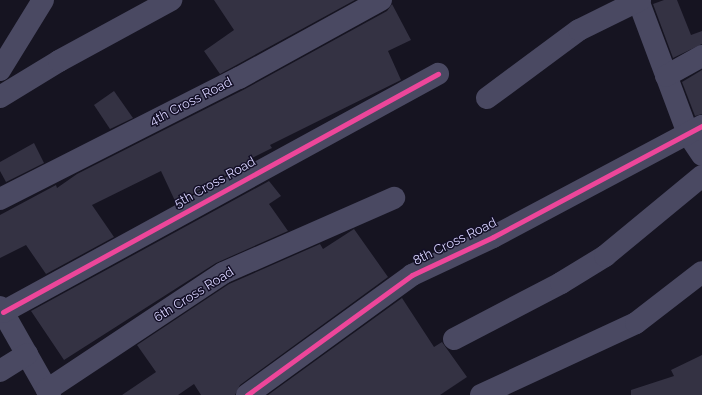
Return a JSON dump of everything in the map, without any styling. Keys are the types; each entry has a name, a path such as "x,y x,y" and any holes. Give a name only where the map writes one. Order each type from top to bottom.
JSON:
{"street":[{"path":"0,70 43,0"},
{"path":"0,97 59,61 171,0"},
{"name":"4th Cross Road","path":"0,199 239,78 381,0"},
{"path":"487,98 579,30 639,0 666,76 695,130 702,155"},
{"path":"666,76 702,56"},
{"name":"5th Cross Road","path":"1,310 438,74"},
{"name":"8th Cross Road","path":"247,395 412,275 493,237 695,130"},
{"path":"454,340 561,283 605,256 702,176"},
{"name":"6th Cross Road","path":"49,393 223,274 394,198"},
{"path":"481,395 636,323 702,272"},
{"path":"1,310 49,393"},
{"path":"0,370 27,354"}],"building":[{"path":"214,0 355,0 220,74 204,51 234,30"},
{"path":"664,0 677,0 691,35 702,31 702,44 673,58 653,4"},
{"path":"392,4 411,40 388,51 401,80 270,145 272,148 252,158 254,160 176,203 161,171 92,205 114,237 46,274 26,245 0,258 0,215 56,185 57,188 77,174 245,89 387,11"},
{"path":"702,70 702,114 695,116 682,82"},
{"path":"114,91 133,118 110,129 94,105"},
{"path":"34,143 44,163 6,182 0,171 0,162"},
{"path":"269,181 281,196 269,204 288,231 216,263 64,360 31,311"},
{"path":"354,229 388,277 240,385 235,395 201,395 194,384 178,395 122,395 156,372 137,345 229,284 320,244 323,249"},
{"path":"402,298 434,347 442,342 467,377 440,395 268,395"},
{"path":"702,355 702,395 631,395 631,390 674,376 671,370"}],"cycle path":[{"path":"3,312 438,74"},
{"path":"247,395 412,275 493,237 702,126"}]}
